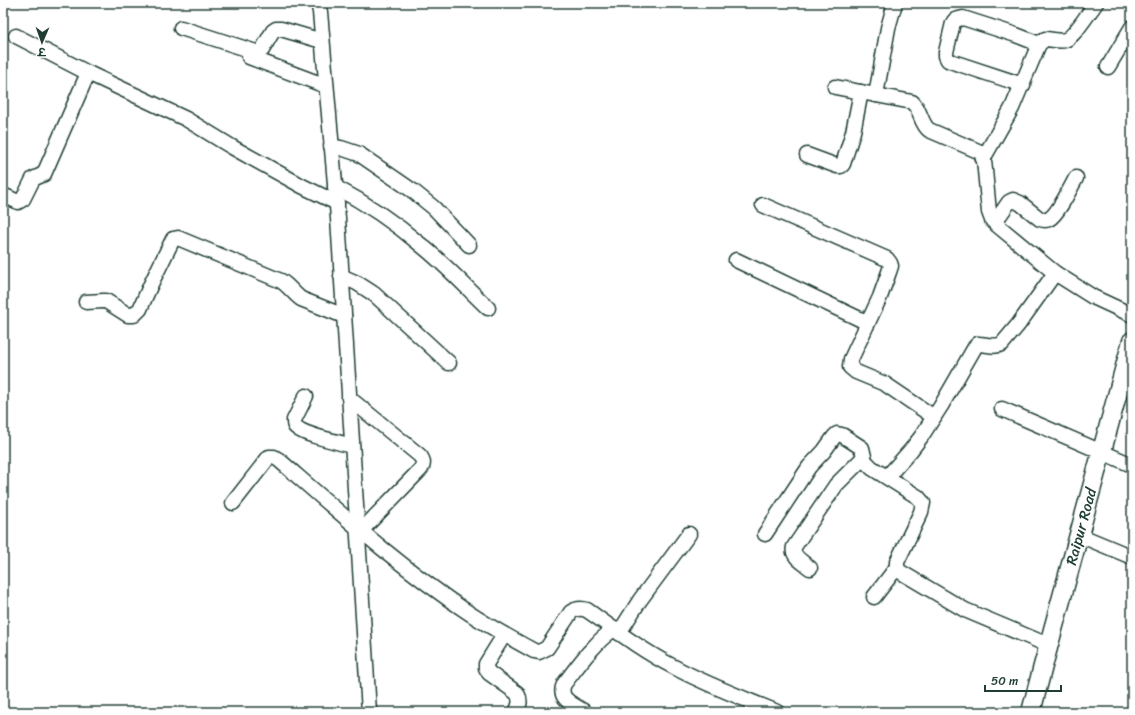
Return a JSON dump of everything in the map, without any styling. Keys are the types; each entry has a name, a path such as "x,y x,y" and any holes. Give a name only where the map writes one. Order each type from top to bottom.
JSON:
{"main road":[{"name":"Raipur Road","path":"1031,712 1132,341"}],"street":[{"path":"318,3 337,203 352,446 359,529 368,712"},
{"path":"876,95 894,3"},
{"path":"983,159 1006,120 1023,85 1030,63 1039,44 1046,39 1061,41 1066,40 1074,33 1096,3"},
{"path":"1023,85 948,60 946,52 953,23 955,20 963,18 1039,44"},
{"path":"1108,67 1132,27"},
{"path":"180,28 256,52 260,52 262,50 273,31 276,29 281,29 322,42"},
{"path":"16,36 88,73 186,119 232,147 302,186 337,203"},
{"path":"249,57 326,86"},
{"path":"3,195 18,202 23,199 33,179 44,174 88,73"},
{"path":"836,87 914,103 925,127 929,130 975,149 981,153 989,212 995,222 1005,233 1055,273 1093,297 1132,315"},
{"path":"807,155 837,166 841,166 843,164 853,132 861,92"},
{"path":"332,146 358,154 413,191 434,208 469,245"},
{"path":"995,222 1013,200 1020,203 1040,219 1048,220 1068,194 1076,178"},
{"path":"335,187 366,204 406,233 422,246 488,308"},
{"path":"763,205 887,260 890,263 889,272 851,359 850,367 856,372 885,384 934,417"},
{"path":"86,302 103,301 128,315 134,315 140,309 173,239 178,238 281,281 301,299 344,316"},
{"path":"736,260 868,322"},
{"path":"887,478 911,450 934,417 975,347 978,344 994,346 1002,344 1018,325 1055,273"},
{"path":"341,276 357,283 374,294 449,363"},
{"path":"306,396 294,420 294,425 297,428 316,436 352,446"},
{"path":"349,398 419,455 424,462 423,467 359,529"},
{"path":"1002,409 1132,465"},
{"path":"765,534 809,467 837,434 842,435 862,448 865,461 872,468 918,496 923,503 922,512 897,562 897,567 874,597"},
{"path":"233,503 269,457 274,457 359,529 431,586 504,635 534,651 539,652 547,648 571,612 581,608 587,610 649,653 687,674 777,712"},
{"path":"810,568 794,555 794,547 836,485 864,457"},
{"path":"585,712 564,697 562,688 564,684 597,642 616,631 689,534"},
{"path":"1079,535 1132,557"},
{"path":"897,567 903,574 965,610 1048,645"},
{"path":"504,635 486,664 486,668 490,673 517,693 520,698 520,702 516,712"}]}
